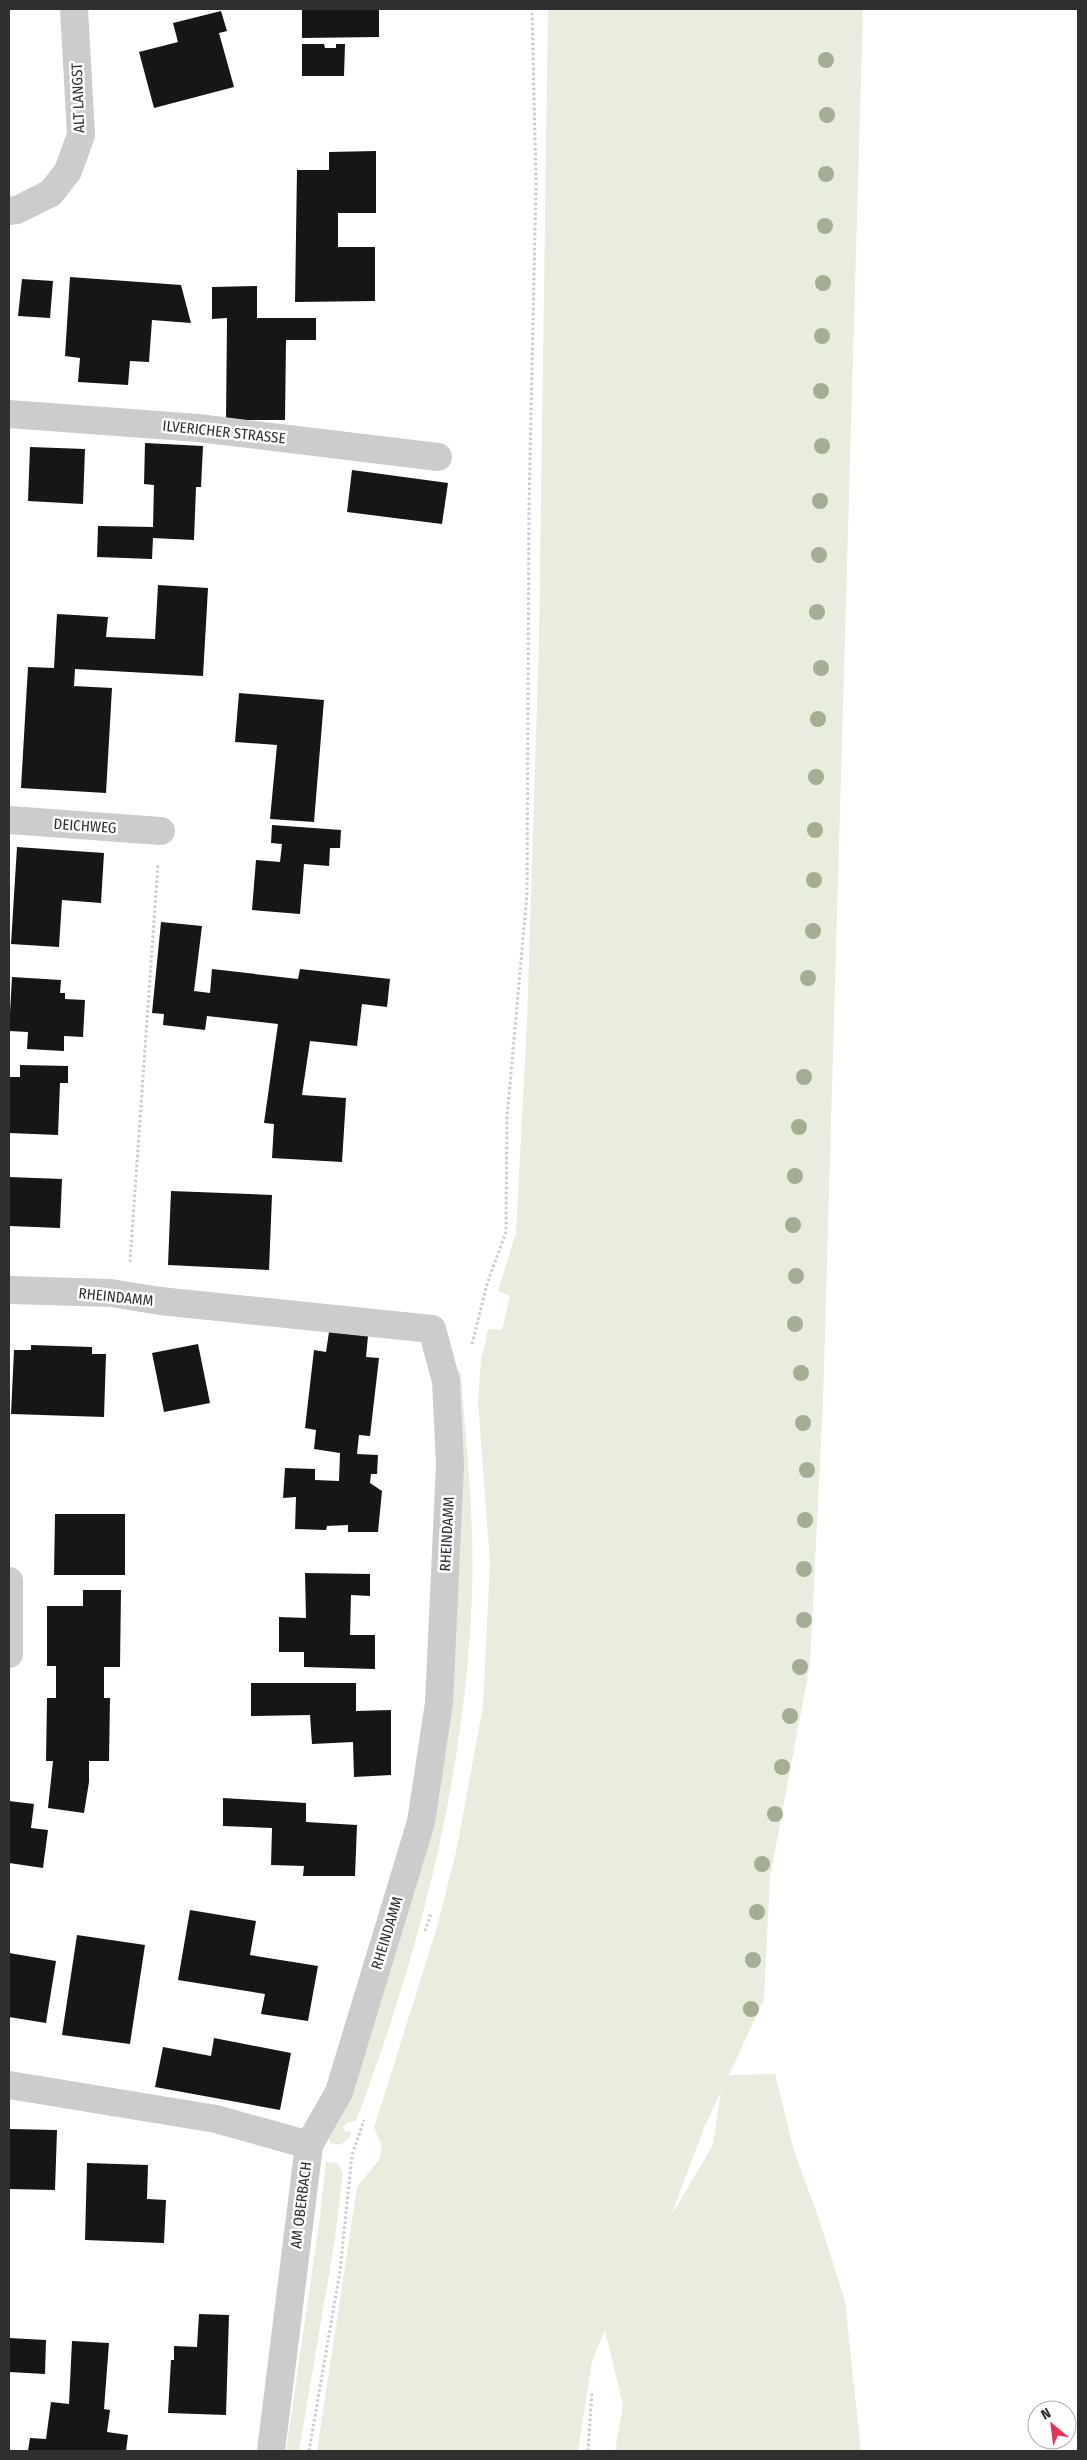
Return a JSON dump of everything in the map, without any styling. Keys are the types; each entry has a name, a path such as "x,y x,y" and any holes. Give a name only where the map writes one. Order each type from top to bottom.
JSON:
{"street":[{"name":"ALT LANGST","path":"9,211 17,210 51,193 68,171 81,135 74,9"},
{"name":"ILVERICHER STRASSE","path":"9,414 198,428 438,457"},
{"name":"DEICHWEG","path":"9,820 161,831"},
{"name":"RHEINDAMM","path":"9,1290 111,1293 160,1301 432,1329 446,1381 450,1466 438,1712 420,1822 339,2092 309,2145"},
{"path":"9,1581 9,1654"},
{"name":"AM OBERBACH","path":"9,2086 216,2119 309,2145 271,2451"}],"path":[{"path":"471,1348 487,1284 506,1232 507,1117 527,894 529,518 536,182 532,9"},
{"path":"129,1265 161,831"},
{"path":"423,1937 432,1909"},
{"path":"309,2451 340,2271 352,2155 365,2117"},
{"path":"588,2451 592,2391"}],"green space":[{"path":"548,9 863,9 823,1402 810,1664 770,1877 764,1999 729,2075 775,2074 794,2151 819,2219 845,2301 861,2451 615,2451 623,2405 605,2330 592,2361 578,2451 317,2451 357,2187 379,2160 382,2146 374,2128 437,1927 457,1848 483,1706 490,1563 478,1401 481,1361 488,1329 502,1330 510,1296 498,1291 516,1233 527,1022 539,640","holes":["721,2091 713,2145 671,2216 704,2128"]},
{"path":"458,1371 461,1372 473,1567 468,1663 460,1730 435,1862 419,1928 400,1993 356,2121 349,2122 343,2127 345,2131 352,2132 343,2143 337,2145 330,2143 329,2137 339,2121 421,1852"},
{"path":"326,2162 337,2163 343,2173 335,2239 299,2451 286,2451 320,2217"}],"building":[{"path":"302,9 379,9 379,37 302,38"},
{"path":"221,11 227,31 219,33 234,87 154,108 139,52 178,42 173,23"},
{"path":"302,44 324,44 325,48 336,48 336,44 345,44 344,76 302,76"},
{"path":"376,151 376,213 338,213 338,247 375,247 375,301 295,302 297,170 329,170 329,152"},
{"path":"70,277 181,285 191,323 152,320 149,362 130,361 128,385 78,382 80,358 65,356"},
{"path":"22,279 53,281 50,318 18,316"},
{"path":"257,286 257,318 316,318 316,340 286,340 285,420 226,420 227,318 212,319 212,287"},
{"path":"145,443 203,446 201,487 196,487 194,540 153,538 152,559 97,557 98,526 153,527 154,485 144,484"},
{"path":"30,447 85,449 83,504 28,501"},
{"path":"352,470 448,483 442,524 347,512"},
{"path":"158,585 208,588 203,676 75,669 74,686 112,688 106,793 21,788 28,667 54,668 57,614 108,617 106,637 155,639"},
{"path":"239,693 324,700 314,822 270,819 277,745 235,742"},
{"path":"272,825 341,830 340,848 330,848 329,866 304,864 300,914 252,910 256,860 280,862 282,844 271,843"},
{"path":"17,847 104,853 101,903 62,900 59,947 11,944"},
{"path":"161,922 202,926 194,991 210,993 212,969 298,979 300,969 390,979 387,1007 362,1004 357,1046 310,1041 302,1095 346,1098 342,1162 272,1158 274,1124 264,1123 278,1024 207,1016 205,1030 163,1025 164,1014 152,1013"},
{"path":"12,977 61,980 60,993 65,993 65,999 85,1000 83,1037 64,1036 64,1051 27,1049 28,1032 9,1031"},
{"path":"20,1065 68,1066 68,1083 60,1083 58,1135 9,1133 9,1077 20,1077"},
{"path":"9,1177 62,1179 60,1228 9,1226"},
{"path":"171,1191 272,1195 269,1270 168,1265"},
{"path":"329,1332 368,1336 366,1357 379,1358 370,1436 359,1435 357,1454 378,1455 377,1474 371,1474 370,1483 382,1491 378,1532 348,1532 348,1525 327,1526 326,1530 295,1529 296,1497 283,1498 285,1468 315,1469 315,1480 339,1481 340,1453 314,1449 316,1430 305,1428 314,1350 326,1352"},
{"path":"198,1344 210,1403 164,1412 152,1353"},
{"path":"31,1345 92,1347 92,1354 106,1354 104,1417 11,1414 14,1350 31,1350"},
{"path":"55,1514 125,1514 125,1575 54,1575"},
{"path":"305,1573 370,1574 370,1596 351,1595 350,1635 375,1635 375,1669 304,1667 304,1652 279,1652 279,1617 306,1618"},
{"path":"83,1590 121,1590 120,1667 104,1667 104,1698 110,1698 109,1761 89,1761 89,1782 84,1813 48,1808 53,1761 46,1761 47,1698 56,1698 56,1666 47,1666 47,1606 83,1606"},
{"path":"251,1683 356,1683 356,1711 391,1710 391,1775 354,1777 353,1742 312,1744 310,1715 251,1716"},
{"path":"223,1798 306,1803 306,1822 357,1825 355,1876 303,1876 304,1866 271,1865 272,1828 223,1826"},
{"path":"9,1801 34,1804 31,1828 48,1830 43,1868 9,1863"},
{"path":"190,1910 256,1921 250,1955 318,1966 308,2021 261,2014 265,1994 178,1980"},
{"path":"77,1935 145,1945 130,2044 62,2035"},
{"path":"9,1953 56,1961 46,2023 9,2017"},
{"path":"214,2038 291,2053 280,2110 155,2087 163,2047 211,2056"},
{"path":"9,2129 57,2130 55,2190 9,2189"},
{"path":"87,2163 148,2165 147,2199 166,2200 164,2243 85,2240"},
{"path":"199,2314 229,2315 226,2415 168,2413 171,2360 174,2360 174,2346 197,2347"},
{"path":"9,2338 46,2340 45,2374 9,2372"},
{"path":"72,2341 109,2343 104,2409 110,2410 107,2432 128,2435 126,2451 28,2451 30,2438 46,2439 51,2402 69,2404"}]}
